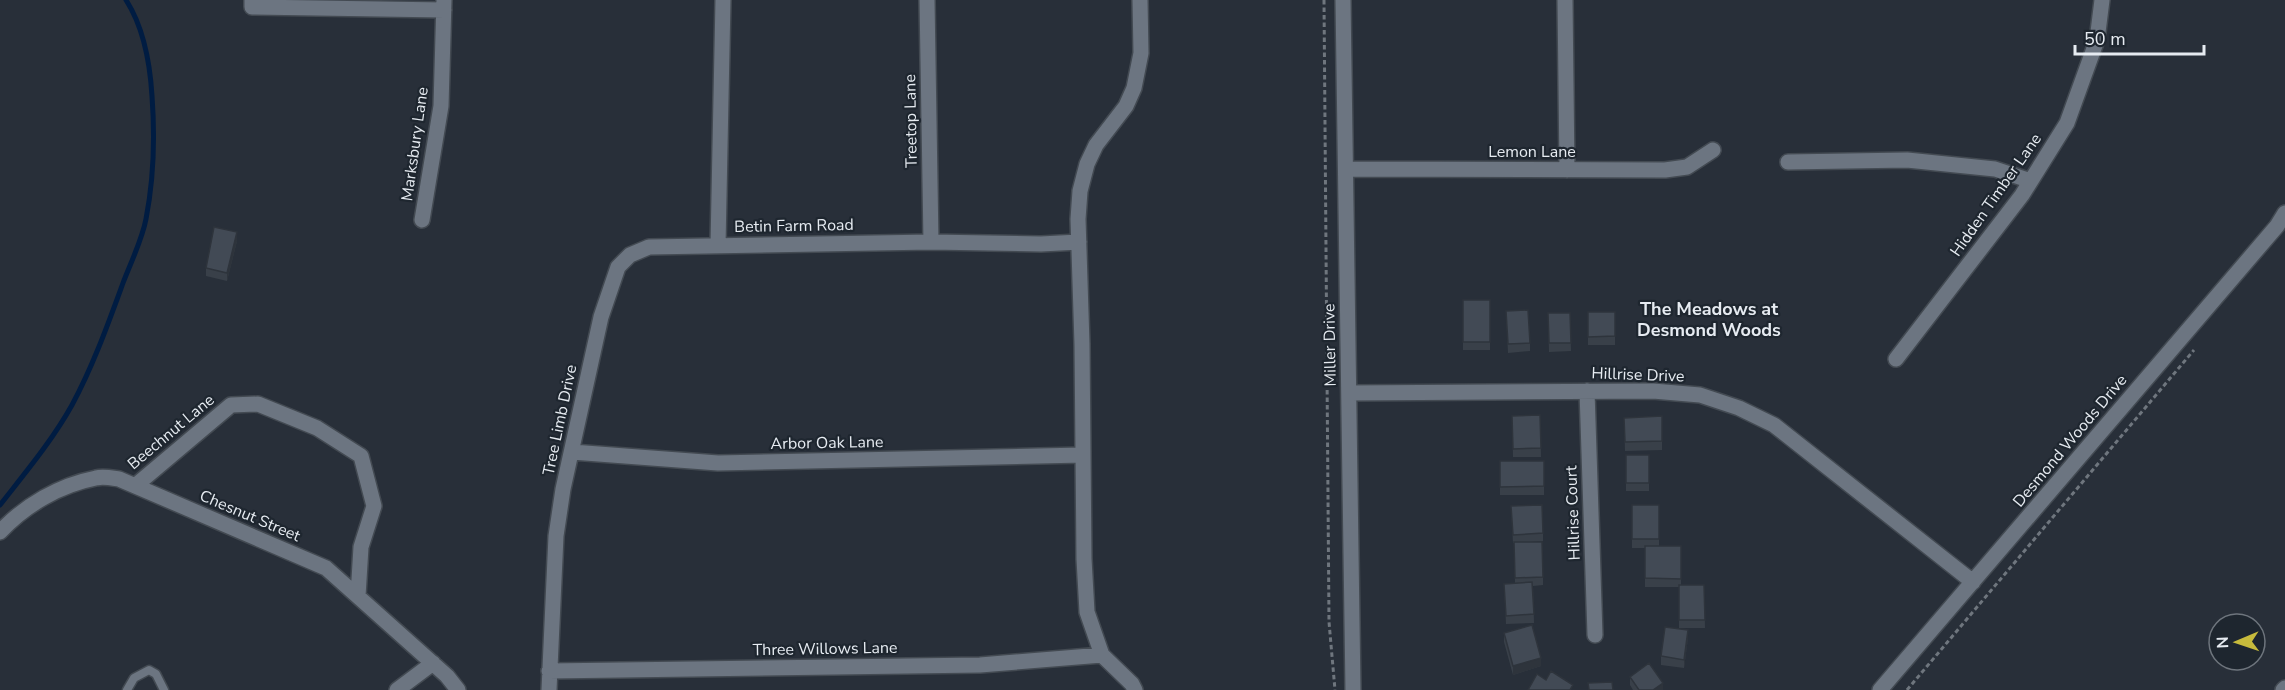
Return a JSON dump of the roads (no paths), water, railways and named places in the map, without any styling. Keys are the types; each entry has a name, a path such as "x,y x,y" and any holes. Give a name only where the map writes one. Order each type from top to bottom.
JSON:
{"street":[{"name":"Betin Farm Road","path":"723,0 718,245 1079,242"},
{"name":"Treetop Lane","path":"927,0 931,242"},
{"path":"1135,690 1132,684 1102,655 1088,612 1079,242 1080,191 1087,164 1096,145 1126,106 1138,74 1141,53 1140,0"},
{"name":"Miller Drive","path":"1343,0 1353,690"},
{"path":"1565,0 1567,170"},
{"name":"Hidden Timber Lane","path":"1896,360 2031,181 2067,123 2097,40 2102,0"},
{"path":"252,3 444,5"},
{"name":"Marksbury Lane","path":"422,220 441,106 444,5"},
{"name":"Lemon Lane","path":"1346,169 1665,170 1687,167 1713,150"},
{"path":"1788,162 1907,160 1995,170 2031,181"},
{"name":"Desmond Woods Drive","path":"1880,690 2277,226 2285,213"},
{"name":"Tree Limb Drive","path":"549,690 556,536 601,317 618,267 630,255 649,247 718,245"},
{"name":"Hillrise Court","path":"1587,391 1595,634"},
{"name":"Hillrise Drive","path":"1349,393 1653,391 1700,395 1739,408 1774,425 1978,576"},
{"name":"Beechnut Lane","path":"135,486 231,405 258,404 317,428 362,456 374,507 362,547 357,596"},
{"name":"Arbor Oak Lane","path":"572,452 718,463 1083,455"},
{"name":"Chesnut Street","path":"0,532 10,521 51,492 98,477 119,479 326,568 447,675 458,690"},
{"name":"Three Willows Lane","path":"549,671 980,664 1102,655"},
{"path":"397,690 432,663"}],"lane":[{"path":"128,690 134,678 149,670 156,674 164,690"}],"waterway":[{"path":"0,505 47,444 72,405 100,345 144,227 149,204 153,158 151,84 142,34 126,0"}],"district":[{"name":"The Meadows at Desmond Woods","path":"1709,319"}]}
